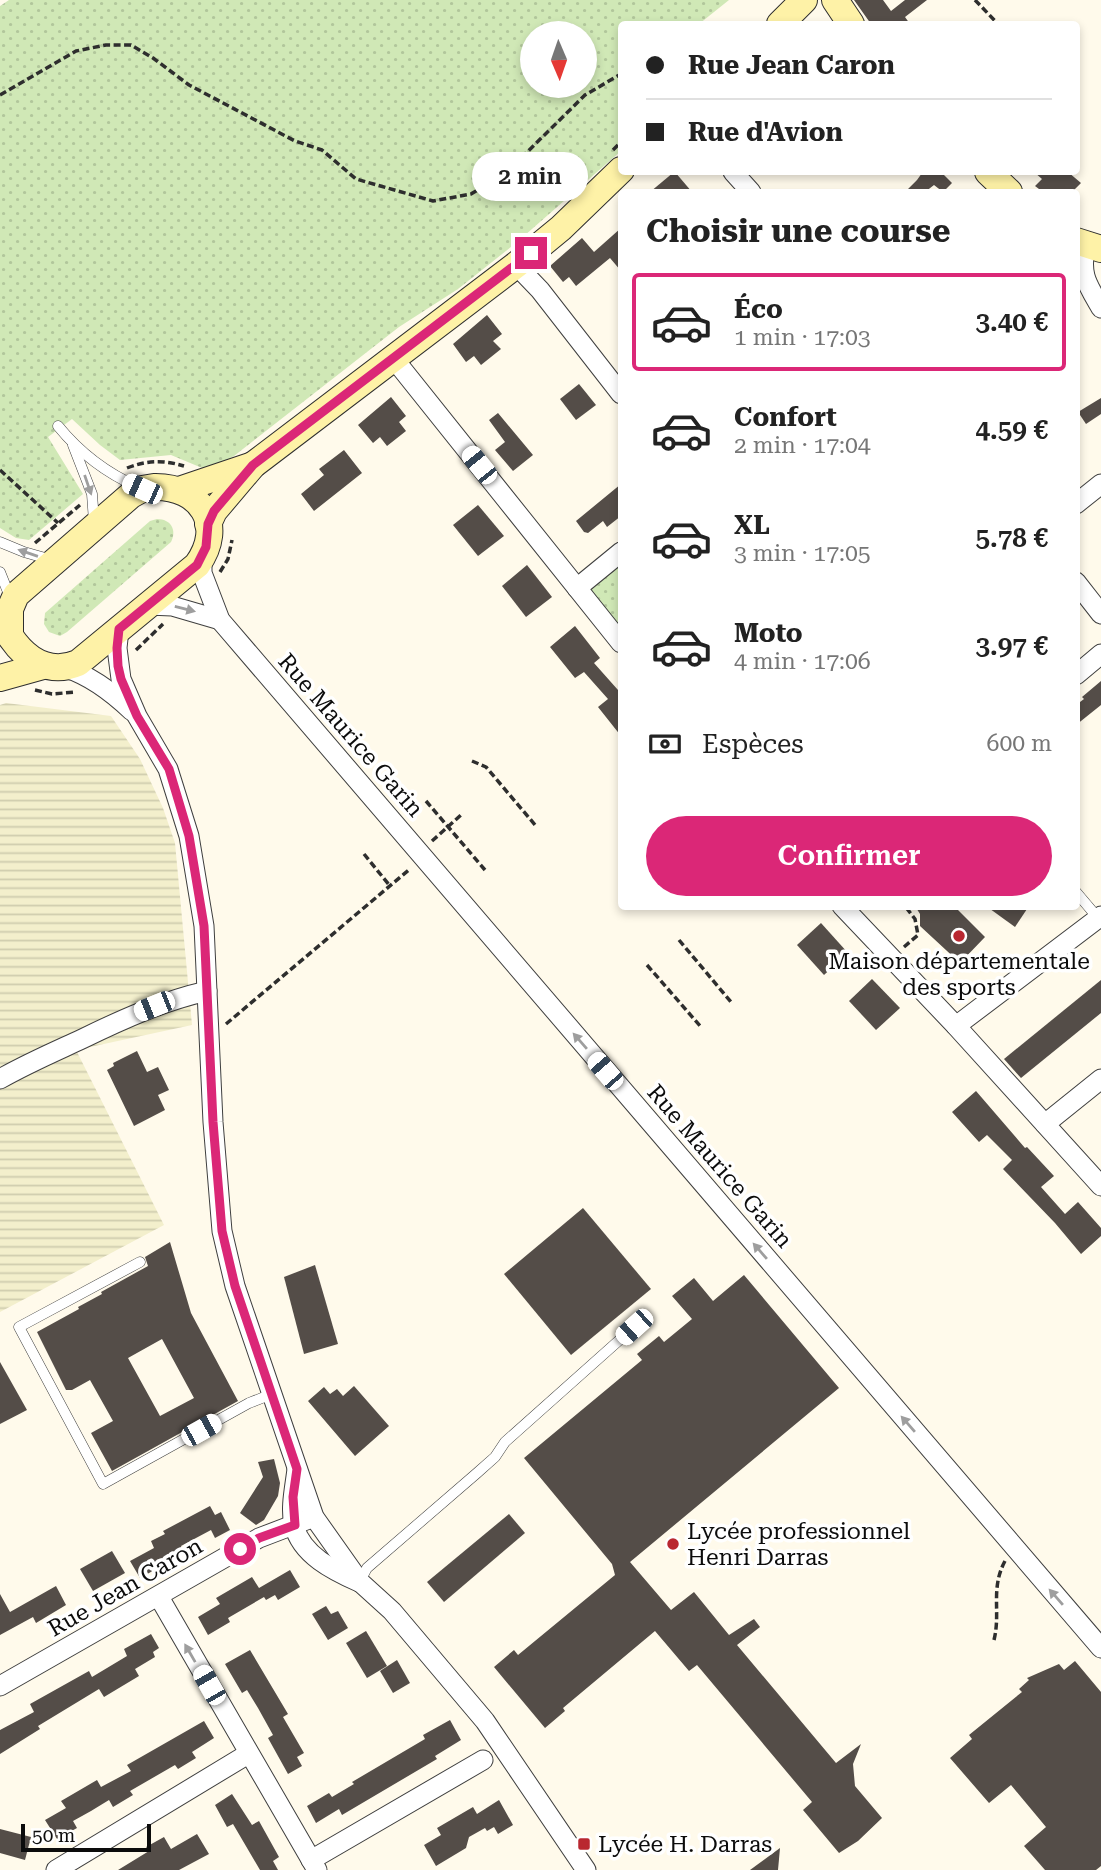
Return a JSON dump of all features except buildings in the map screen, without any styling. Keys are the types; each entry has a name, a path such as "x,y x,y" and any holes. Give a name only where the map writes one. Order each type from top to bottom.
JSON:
{"street":[{"path":"783,21 804,0"},
{"path":"835,0 849,21"},
{"path":"0,678 78,663 197,565 206,547 208,524 214,511 253,465 516,265 561,228 618,173"},
{"path":"736,175 748,189"},
{"path":"991,175 1006,189"},
{"path":"1088,245 1082,262 1084,278 1101,308"},
{"path":"516,265 540,290 618,390"},
{"path":"394,359 618,639"},
{"path":"178,490 253,465"},
{"path":"1080,501 1101,484"},
{"path":"137,716 116,696 83,673 54,667 21,652 7,627 16,595 131,495 142,489 170,487 191,495 200,503 208,524"},
{"path":"577,588 618,554"},
{"name":"Rue Maurice Garin","path":"202,558 202,573 220,620 397,827 428,850 1101,1648"},
{"path":"1080,587 1100,611"},
{"path":"148,605 172,606 220,620"},
{"path":"119,629 118,666 137,716 169,769 189,836 204,926 213,1122 222,1231 235,1286 314,1517 360,1582 392,1611 485,1721 586,1870"},
{"path":"1080,672 1101,654"},
{"path":"846,910 1101,1186"},
{"path":"956,1027 1099,917"},
{"path":"0,1079 134,1014 174,998 207,991"},
{"path":"1045,1124 1101,1079"},
{"path":"297,1469 293,1497 295,1525 306,1547 320,1561 360,1582"},
{"name":"Rue Jean Caron","path":"0,1686 259,1538 314,1517"},
{"path":"159,1597 314,1865 483,1760"},
{"path":"56,1870 248,1754"}],"lane":[{"path":"58,426 73,444 113,476 142,489"},
{"path":"73,444 92,494 94,527"},
{"path":"0,542 23,552 56,560"},
{"path":"0,572 9,590 7,627"},
{"path":"1080,896 1099,917"},
{"path":"140,1262 19,1327 103,1484 249,1403 272,1394"},
{"path":"360,1582 367,1568 495,1457 505,1442 634,1327"}],"path":[{"path":"975,0 995,21"},
{"path":"0,95 76,51 106,45 131,45 189,85 295,141 322,150 356,179 433,201 471,194 495,180 585,95 618,76"},
{"path":"0,470 58,523"},
{"path":"472,761 486,767 536,826"},
{"path":"426,801 485,870"},
{"path":"209,1031 223,1028 390,886 461,815"},
{"path":"364,854 390,886"},
{"path":"891,959 918,935 915,919 908,910"},
{"path":"679,940 731,1002"},
{"path":"647,965 701,1027"},
{"path":"994,1640 997,1624 997,1579 1005,1561"}],"shaded area":[{"path":"6,703 111,716 140,759 163,808 175,843 192,1025 76,1050 164,1225 0,1312 0,705"}],"green space":[{"path":"9,0 729,0 703,21 618,21 618,154 516,243 458,289 399,327 234,456 207,470 171,455 120,460 72,419 48,437 83,494 29,540 16,538 0,528 0,6"},
{"path":"150,521 166,521 173,529 171,542 67,632 60,636 49,632 44,624 45,613"},
{"path":"618,562 618,628 591,594 591,584"}],"place":[{"name":"Maison départementale des sports","path":"959,936"},
{"name":"Lycée professionnel Henri Darras","path":"673,1544"},
{"name":"Lycée H. Darras","path":"584,1844"}],"route":[{"path":"240,1549 259,1538 295,1525 293,1497 297,1469 235,1286 222,1231 213,1122 204,926 189,836 169,769 137,716 121,679 117,648 119,629 197,565 206,547 208,524 214,511 253,465 531,253"}]}
